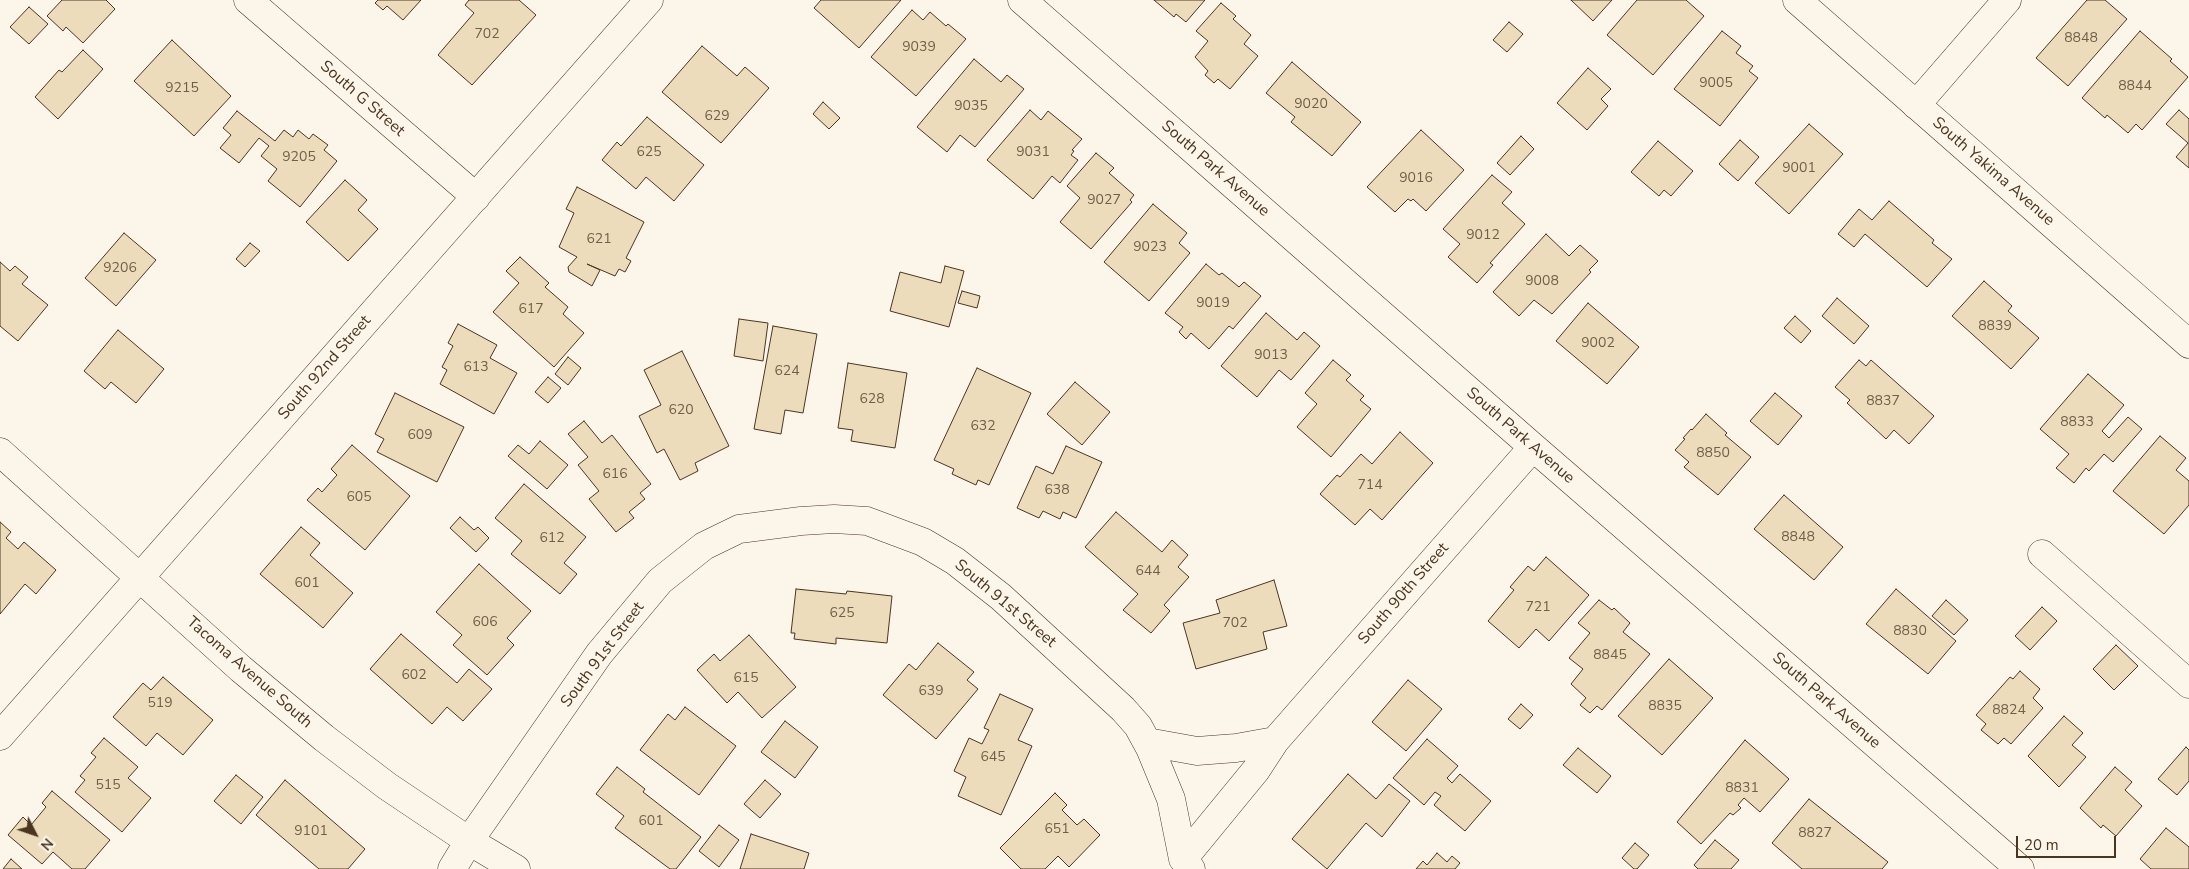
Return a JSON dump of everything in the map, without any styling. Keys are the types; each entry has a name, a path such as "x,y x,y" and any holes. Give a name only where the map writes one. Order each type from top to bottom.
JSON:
{"street":[{"name":"South G Street","path":"248,0 476,197"},
{"name":"South 92nd Street","path":"0,736 649,0"},
{"name":"South Park Avenue","path":"1022,0 1533,447 2020,869"},
{"name":"South Yakima Avenue","path":"1797,0 2189,344"},
{"path":"1916,104 2006,0"},
{"name":"South 90th Street","path":"1187,864 1275,741 1533,447"},
{"name":"Tacoma Avenue South","path":"0,452 241,669 324,738 387,786 469,841 516,869"},
{"name":"South 91st Street","path":"452,869 469,841 599,654 660,581 704,546 739,529 834,519 867,521 923,542 956,561 1001,597 1123,709 1138,726 1147,742 1171,799 1187,864"},
{"path":"2042,554 2189,684"},
{"path":"1147,742 1197,751 1236,748 1275,741"}],"building":[{"path":"62,0 106,0 115,9 83,43 66,27 63,31 47,16"},
{"path":"378,0 421,0 403,20 387,6 383,10 375,3"},
{"path":"469,0 519,0 536,15 472,85 438,55 474,13 465,5"},
{"path":"821,0 901,0 859,48 814,8"},
{"path":"1154,0 1205,0 1186,22 1176,14 1174,17"},
{"path":"1571,0 1612,0 1593,21"},
{"path":"1637,0 1686,0 1704,16 1653,75 1607,35"},
{"path":"2087,0 2105,0 2127,19 2068,86 2036,58"},
{"path":"1221,3 1236,16 1233,19 1251,35 1244,44 1258,56 1230,89 1218,79 1214,83 1205,75 1208,71 1195,57 1208,41 1196,31"},
{"path":"29,7 48,24 29,44 10,27"},
{"path":"912,10 923,20 930,12 946,26 948,24 966,39 916,96 871,57"},
{"path":"1509,22 1523,34 1507,52 1493,40"},
{"path":"1722,31 1741,46 1736,53 1753,66 1749,71 1758,78 1720,126 1674,89"},
{"path":"2140,31 2172,59 2170,61 2188,77 2142,130 2136,124 2128,133 2107,115 2105,118 2082,98"},
{"path":"172,40 231,96 194,136 134,81"},
{"path":"702,46 737,76 745,67 769,88 721,143 662,92"},
{"path":"83,50 103,69 58,119 35,97 59,70 62,72"},
{"path":"974,59 1001,82 1007,75 1024,89 975,147 960,135 947,152 917,127"},
{"path":"1292,62 1361,122 1332,156 1291,122 1295,117 1266,93"},
{"path":"1588,68 1611,89 1601,99 1608,106 1587,130 1557,103"},
{"path":"823,102 840,118 829,129 813,114"},
{"path":"1030,110 1041,120 1048,111 1082,139 1072,150 1074,151 1071,155 1078,160 1060,183 1052,176 1033,199 987,160"},
{"path":"2179,110 2189,119 2189,168 2176,157 2188,143 2166,124"},
{"path":"237,111 275,141 284,130 293,137 298,130 309,139 313,134 328,145 324,150 337,161 300,207 268,181 277,169 261,156 269,146 259,138 239,163 220,148 231,135 223,128"},
{"path":"647,117 704,165 674,201 646,177 636,189 602,160 617,142 621,146"},
{"path":"1809,124 1843,154 1789,214 1755,183"},
{"path":"1421,130 1464,170 1426,211 1413,199 1411,201 1408,199 1395,212 1367,187"},
{"path":"1521,136 1534,149 1510,175 1497,163"},
{"path":"1740,140 1759,157 1738,181 1719,164"},
{"path":"1658,141 1693,171 1671,196 1664,190 1659,196 1631,172"},
{"path":"1096,153 1114,168 1109,173 1134,195 1130,200 1132,202 1091,249 1060,222 1080,198 1067,186"},
{"path":"1492,175 1512,192 1502,203 1525,224 1490,263 1493,265 1477,283 1448,257 1460,244 1443,229"},
{"path":"345,180 367,200 358,210 378,229 348,261 306,222"},
{"path":"577,187 644,222 626,258 631,261 625,272 619,269 615,276 587,264 600,270 592,286 569,272 568,267 577,257 559,247 574,213 566,209"},
{"path":"1889,201 1934,240 1932,243 1952,259 1927,287 1865,234 1854,247 1838,234 1859,209 1872,220"},
{"path":"1153,204 1187,233 1179,243 1190,253 1149,301 1104,262"},
{"path":"124,233 156,260 116,306 85,278"},
{"path":"1546,234 1569,256 1580,245 1598,261 1589,270 1591,272 1552,314 1534,300 1519,316 1493,292"},
{"path":"250,243 260,251 245,267 236,259"},
{"path":"520,257 549,283 545,287 568,307 563,314 584,333 554,367 493,312 519,283 506,271"},
{"path":"0,262 10,271 15,266 28,277 22,284 48,305 18,341 0,326"},
{"path":"1206,264 1219,275 1222,273 1239,287 1244,282 1261,296 1233,329 1229,326 1209,349 1191,333 1186,339 1179,332 1183,327 1165,313"},
{"path":"945,266 964,271 949,327 890,311 900,272 941,283"},
{"path":"1984,281 2012,306 2008,311 2039,338 2011,369 1952,316"},
{"path":"962,291 980,296 977,308 958,303"},
{"path":"1837,298 1869,326 1854,344 1822,316"},
{"path":"1588,303 1639,347 1607,384 1556,341"},
{"path":"1266,313 1297,340 1304,332 1320,346 1291,380 1279,370 1257,397 1221,366"},
{"path":"1795,316 1811,331 1801,343 1784,328"},
{"path":"739,319 768,323 763,361 734,356"},
{"path":"458,324 497,345 490,358 517,373 494,414 440,384 447,370 442,367 453,346 448,343"},
{"path":"773,326 817,334 803,413 785,410 781,434 754,429"},
{"path":"118,330 164,369 136,403 111,382 105,389 84,371"},
{"path":"682,351 729,446 695,463 698,471 680,480 664,449 657,453 639,416 661,405 644,370"},
{"path":"568,357 581,368 568,385 555,374"},
{"path":"1333,360 1351,375 1346,380 1364,396 1360,400 1371,409 1331,457 1297,427 1317,404 1305,393"},
{"path":"1859,360 1866,366 1871,360 1934,416 1909,444 1894,430 1886,439 1847,403 1850,400 1835,387"},
{"path":"848,363 907,373 895,448 851,441 853,430 838,428"},
{"path":"977,368 1031,393 989,485 978,480 976,485 952,474 954,469 934,460"},
{"path":"2088,374 2124,405 2102,431 2109,438 2128,417 2142,429 2113,462 2104,454 2089,471 2086,468 2074,483 2056,468 2069,454 2040,429"},
{"path":"548,377 561,388 548,403 535,392"},
{"path":"1075,382 1110,412 1082,445 1047,414"},
{"path":"395,393 464,427 437,482 377,452 384,439 375,434"},
{"path":"1775,393 1802,416 1778,445 1750,421"},
{"path":"1706,414 1727,433 1725,435 1751,457 1718,495 1684,467 1689,462 1675,450 1685,439 1683,438"},
{"path":"584,421 602,443 612,435 651,484 640,493 645,499 629,512 634,518 616,532 589,499 599,491 578,465 588,457 568,434"},
{"path":"1400,432 1433,463 1382,520 1370,509 1355,525 1320,494 1337,475 1340,477 1361,454 1372,464"},
{"path":"2160,436 2186,458 2176,470 2189,481 2189,505 2164,534 2113,491"},
{"path":"540,441 568,465 547,489 508,456 518,445 529,454"},
{"path":"352,445 410,496 365,550 307,500 318,488 322,492 337,475 331,469"},
{"path":"1066,446 1102,462 1076,518 1063,512 1060,519 1043,511 1039,518 1017,508 1036,466 1053,474"},
{"path":"524,484 586,537 564,563 577,574 560,594 511,554 522,541 495,518"},
{"path":"1784,495 1843,547 1814,580 1754,529"},
{"path":"1116,512 1162,552 1172,540 1188,555 1178,567 1189,577 1164,605 1170,611 1151,633 1123,610 1138,594 1085,547"},
{"path":"460,517 474,530 478,527 489,538 476,552 450,528"},
{"path":"0,522 11,532 6,538 18,549 24,542 56,570 36,594 25,584 0,614"},
{"path":"301,527 320,543 310,555 353,593 323,628 260,574"},
{"path":"1546,557 1589,595 1549,641 1536,629 1519,648 1488,621 1514,590 1510,587 1528,566 1534,571"},
{"path":"479,564 531,611 507,638 514,645 487,675 453,645 462,635 436,612"},
{"path":"1274,580 1287,626 1263,632 1267,649 1196,669 1183,623 1220,613 1216,600"},
{"path":"796,589 846,594 847,591 892,596 887,643 836,638 836,644 794,639 795,633 791,633"},
{"path":"1896,589 1956,641 1928,674 1866,624"},
{"path":"1599,600 1612,610 1614,608 1630,623 1623,632 1650,654 1602,710 1597,706 1590,713 1580,705 1586,698 1571,684 1583,669 1569,658 1590,633 1578,623"},
{"path":"1946,600 1968,620 1954,635 1932,616"},
{"path":"2042,607 2057,621 2030,650 2015,636"},
{"path":"401,634 457,683 469,669 492,689 463,721 447,707 432,724 370,669"},
{"path":"749,635 796,687 762,718 738,692 727,703 697,670 714,654 720,661"},
{"path":"938,643 974,672 967,680 978,689 936,739 883,695 909,664 916,670"},
{"path":"2116,645 2138,666 2114,690 2093,669"},
{"path":"1669,659 1713,698 1662,755 1618,716"},
{"path":"2020,671 2040,689 2033,698 2043,708 2011,744 2004,738 1998,744 1981,730 1986,724 1976,715 2010,677 2013,679"},
{"path":"163,677 213,720 183,755 157,733 146,746 113,717 143,683 151,690"},
{"path":"1408,680 1442,709 1406,751 1372,722"},
{"path":"1000,694 1033,709 1018,740 1032,746 1001,815 958,796 966,777 954,771 969,738 982,744 989,730 984,728"},
{"path":"1521,704 1533,715 1520,729 1508,719"},
{"path":"685,707 736,746 699,795 640,750 668,714 675,720"},
{"path":"2064,716 2083,733 2072,745 2086,757 2059,787 2028,756"},
{"path":"785,721 818,747 795,778 761,752"},
{"path":"104,738 138,767 128,778 151,798 122,832 75,792 85,780 80,776 96,757 91,753"},
{"path":"1427,739 1458,766 1447,778 1452,783 1460,774 1491,801 1465,831 1434,805 1441,796 1435,792 1424,805 1393,778"},
{"path":"1745,740 1789,779 1760,812 1744,798 1738,805 1741,808 1733,815 1730,813 1701,844 1677,822"},
{"path":"2186,747 2189,750 2189,781 2177,795 2158,779"},
{"path":"1578,748 1611,776 1597,793 1563,765"},
{"path":"617,767 645,789 643,792 701,837 676,869 670,869 615,828 624,816 596,794"},
{"path":"2115,767 2132,782 2125,790 2142,806 2116,836 2103,825 2101,828 2080,808"},
{"path":"1348,774 1376,799 1389,784 1410,801 1382,837 1366,823 1327,869 1292,839"},
{"path":"236,775 263,797 241,824 214,801"},
{"path":"285,780 365,849 348,869 319,869 256,815"},
{"path":"765,780 781,794 760,818 744,804"},
{"path":"52,791 110,840 85,869 72,869 53,852 42,864 8,835 23,817 31,825 46,807 42,803"},
{"path":"1055,793 1067,805 1062,810 1077,825 1084,819 1100,835 1069,867 1058,856 1045,869 1021,869 1000,848"},
{"path":"1809,799 1888,862 1882,869 1802,869 1772,843"},
{"path":"719,825 739,840 719,867 699,851"},
{"path":"2166,828 2189,847 2189,869 2151,869 2140,859"},
{"path":"751,834 809,853 804,869 740,869"},
{"path":"1715,840 1739,860 1731,869 1698,869 1694,865"},
{"path":"1635,843 1649,855 1637,869 1634,869 1622,858"},
{"path":"1437,853 1447,862 1452,856 1460,863 1455,869 1416,869 1423,861 1427,865"},
{"path":"11,859 22,869 3,869"}]}
